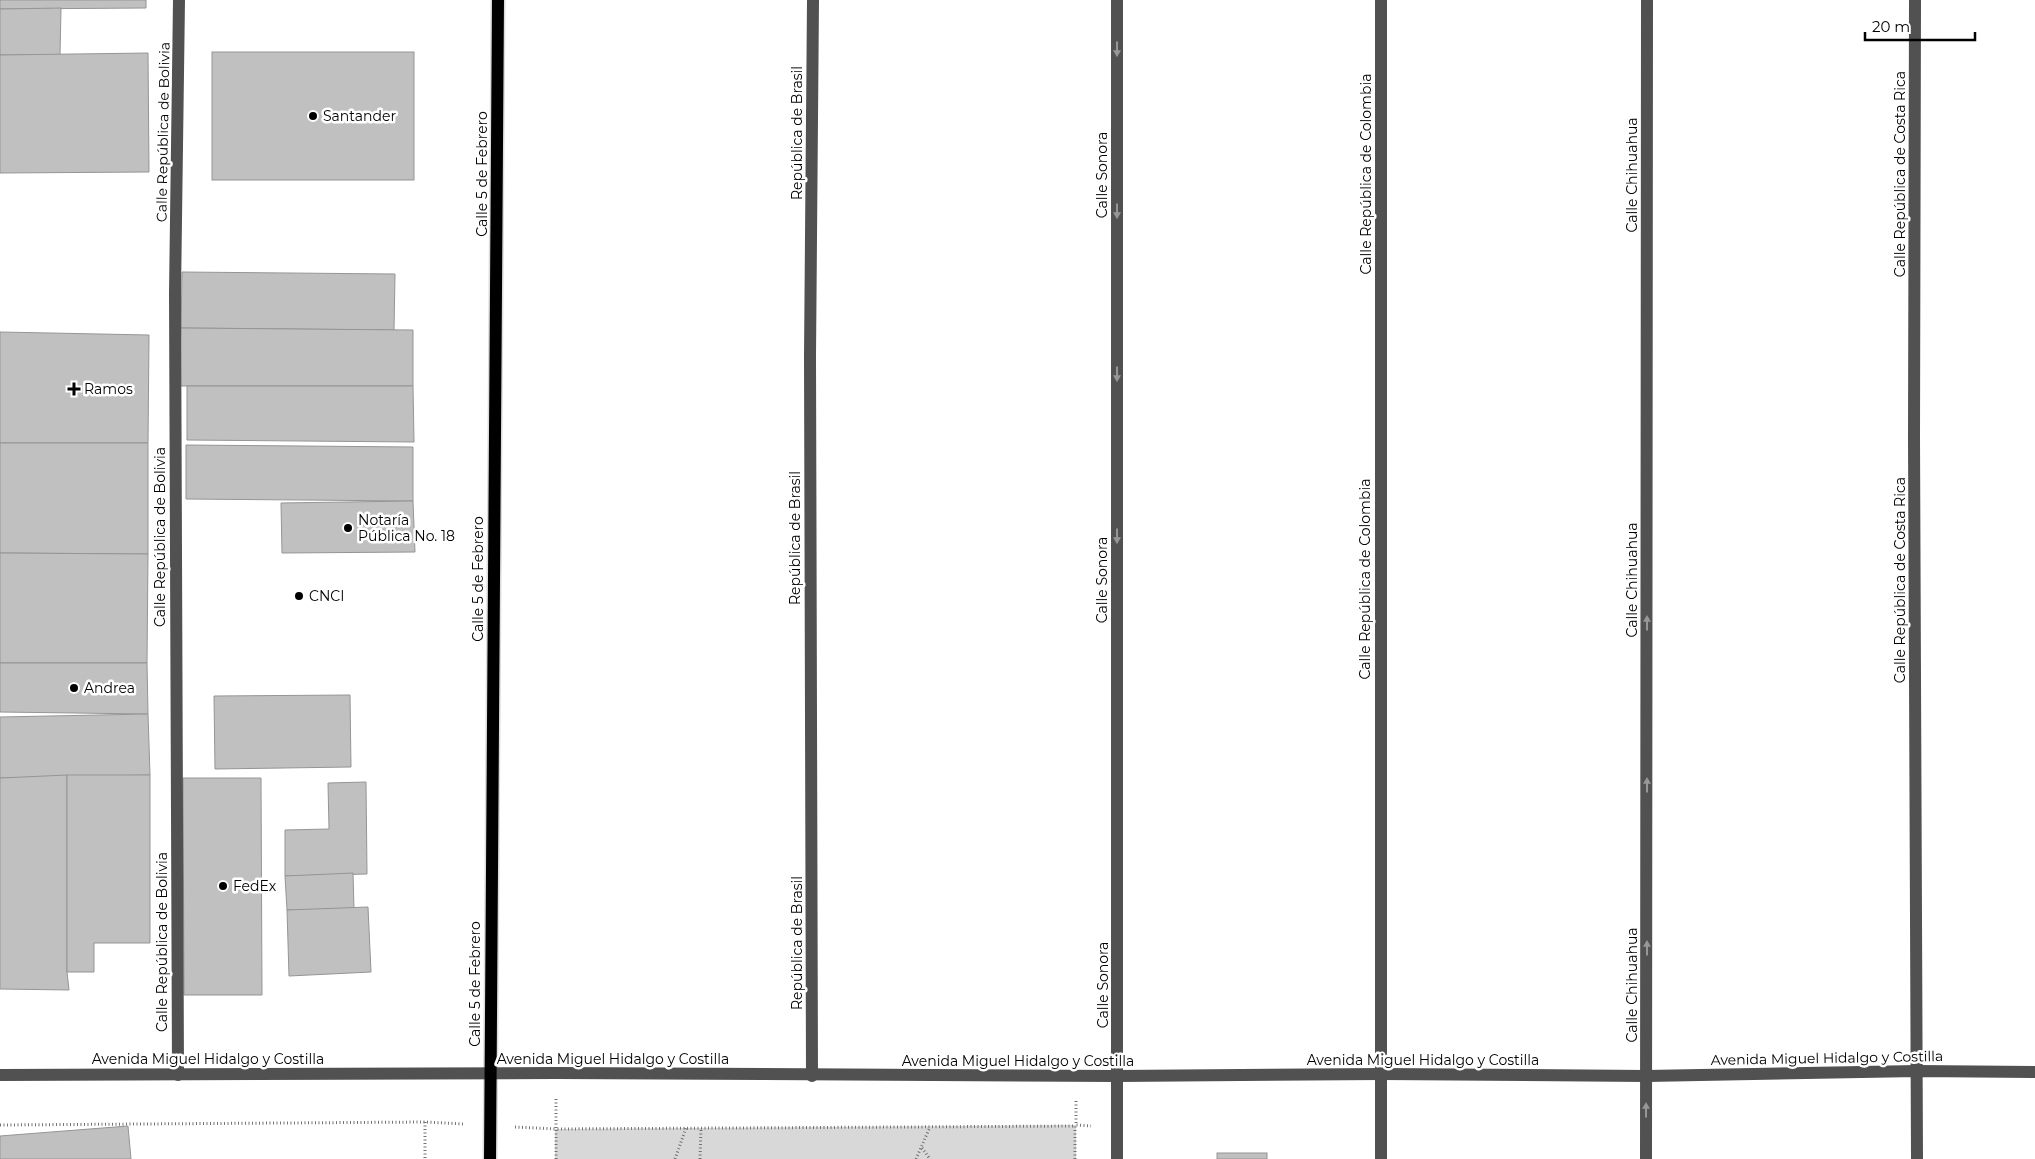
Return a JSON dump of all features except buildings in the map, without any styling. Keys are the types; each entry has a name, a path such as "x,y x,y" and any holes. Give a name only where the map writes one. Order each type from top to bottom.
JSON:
{"main road":[{"name":"Calle 5 de Febrero","path":"490,1159 489,1073 498,0"}],"street":[{"name":"Calle República de Bolivia","path":"178,1075 175,293 179,0"},
{"name":"República de Brasil","path":"812,1076 810,357 813,0"},
{"name":"Calle Sonora","path":"1117,0 1118,1159"},
{"name":"Calle República de Colombia","path":"1381,0 1382,1159"},
{"name":"Calle Chihuahua","path":"1646,0 1646,1159"},
{"name":"Calle República de Costa Rica","path":"1915,0 1914,437 1917,1159"},
{"name":"Avenida Miguel Hidalgo y Costilla","path":"0,1075 489,1073 812,1076 1382,1074 1646,1076 1917,1071 2035,1072"}],"path":[{"path":"1076,1076 1076,1125 1118,1126"},
{"path":"0,1125 425,1122 425,1159"},
{"path":"916,1159 930,1126"},
{"path":"556,1159 556,1129 1075,1126 1075,1159"},
{"path":"675,1159 686,1128"},
{"path":"700,1159 701,1128"},
{"path":"921,1148 930,1159"}],"shaded area":[{"path":"1076,1125 1076,1159 555,1159 555,1129"}],"place":[{"name":"Santander","path":"313,116"},
{"name":"Ramos","path":"74,389"},
{"name":"Notaría Pública No. 18","path":"348,528"},
{"name":"CNCI","path":"299,596"},
{"name":"Andrea","path":"74,688"},
{"name":"FedEx","path":"223,886"}]}
